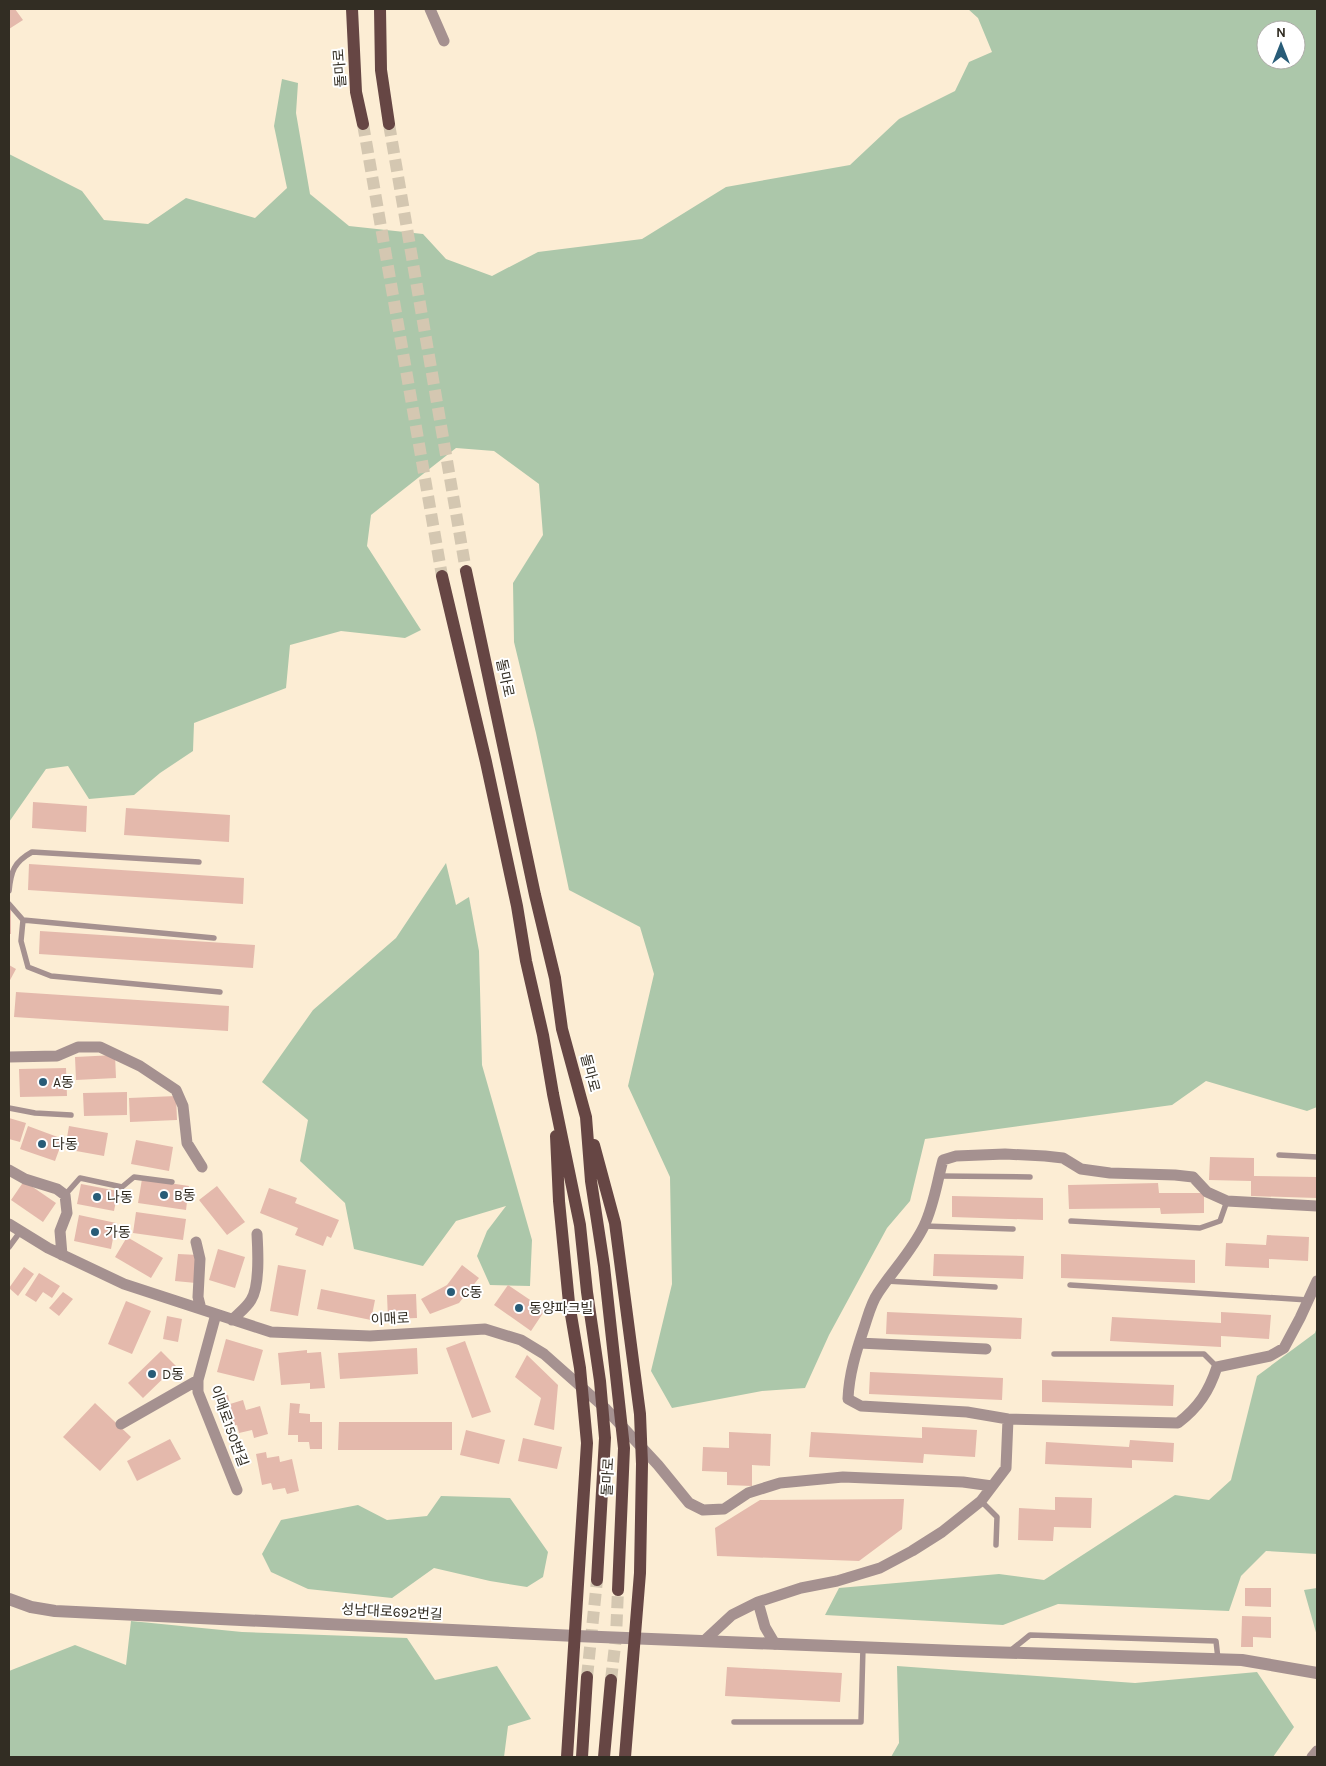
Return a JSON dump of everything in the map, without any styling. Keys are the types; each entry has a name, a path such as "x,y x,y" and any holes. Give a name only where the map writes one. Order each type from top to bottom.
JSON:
{"main road":[{"name":"돌마로","path":"352,9 356,92 363,124"},
{"path":"380,9 381,70 389,124"},
{"name":"돌마로","path":"466,571 533,886 555,978 562,1029 586,1117 591,1181 604,1266 624,1448 618,1590"},
{"name":"돌마로","path":"442,576 486,762 517,906 526,961 543,1034 553,1094 580,1225 587,1292 600,1381 605,1438 597,1580"},
{"path":"553,1094 560,1211 569,1303 580,1368 587,1443 567,1757"},
{"path":"586,1117 615,1223 640,1414 642,1464 640,1573 625,1757"},
{"path":"582,1757 587,1677"},
{"path":"604,1757 611,1680"}],"street":[{"path":"430,9 444,41"},
{"path":"9,1057 57,1056 78,1047 100,1047 140,1066 176,1090 182,1106 186,1143 202,1167"},
{"path":"1317,1206 1228,1201 1207,1192 1193,1177 1110,1173 1080,1169 1063,1158 1006,1154 956,1156 943,1160 935,1197 924,1226 911,1248 877,1294 859,1342 848,1383 848,1399 861,1406 967,1412 1008,1419 1178,1423 1192,1412 1210,1386 1218,1367 1270,1356 1284,1348 1317,1281"},
{"path":"9,1170 25,1179 57,1189 65,1195 67,1213 60,1231 62,1255"},
{"name":"이매로","path":"9,1224 62,1255 124,1284 232,1320 275,1332 370,1336 485,1329 521,1340 544,1354 605,1408 658,1465 689,1503 703,1510 724,1509 748,1493 780,1483 843,1477 963,1482 992,1486"},
{"path":"232,1320 252,1300 258,1264 257,1234"},
{"path":"196,1242 200,1259 198,1298 200,1309"},
{"name":"이매로150번길","path":"216,1314 198,1380 198,1392 237,1490"},
{"path":"859,1342 986,1348"},
{"path":"121,1424 198,1380"},
{"path":"704,1640 732,1615 758,1602 801,1588 837,1581 880,1568 912,1552 942,1532 981,1501 1006,1468 1008,1419"},
{"name":"성남대로692번길","path":"9,1599 31,1608 55,1611 576,1636 1242,1660 1317,1673"},
{"path":"758,1602 764,1626 775,1644"},
{"path":"1312,1757 1317,1751"}],"lane":[{"path":"9,891 10,878 19,859 32,852 198,862"},
{"path":"9,904 24,920 214,938"},
{"path":"24,920 21,941 28,967 51,976 220,992"},
{"path":"9,1108 35,1113 71,1115"},
{"path":"1279,1155 1317,1157"},
{"path":"939,1176 1030,1177"},
{"path":"65,1195 80,1178 122,1187 134,1177 172,1182"},
{"path":"1071,1221 1200,1228 1220,1221 1228,1201"},
{"path":"924,1226 1014,1229"},
{"path":"9,1247 20,1232"},
{"path":"886,1281 995,1287"},
{"path":"1070,1285 1308,1300"},
{"path":"1054,1354 1204,1354 1218,1367"},
{"path":"981,1501 997,1517 996,1545"},
{"path":"1009,1652 1030,1635 1216,1641 1218,1659"},
{"path":"734,1722 861,1722 863,1647"}],"green space":[{"path":"968,9 1317,9 1317,1107 1307,1111 1206,1081 1172,1105 925,1139 910,1201 887,1228 829,1335 805,1388 762,1391 672,1408 651,1371 672,1284 670,1177 628,1086 654,974 640,927 569,890 536,733 514,642 513,583 543,535 539,484 494,451 456,448 371,515 367,546 421,630 405,638 341,631 290,645 286,688 194,723 193,751 160,773 134,795 89,799 68,766 46,769 9,822 9,154 82,191 104,220 148,224 186,198 255,218 287,188 274,126 282,79 298,83 296,113 310,194 349,226 423,234 446,259 492,276 538,252 642,239 726,187 850,165 899,119 955,91 969,62 992,52 978,18"},
{"path":"446,863 456,905 469,897 479,951 482,1065 532,1240 530,1286 490,1285 477,1256 487,1231 506,1206 456,1221 423,1266 354,1249 345,1203 300,1161 308,1120 262,1082 313,1010 396,938"},
{"path":"1317,1327 1317,1554 1266,1551 1241,1576 1229,1611 1058,1604 1003,1625 825,1615 839,1588 999,1574 1044,1580 1175,1495 1209,1500 1231,1480 1257,1376 1315,1333"},
{"path":"441,1496 510,1498 548,1552 543,1577 527,1587 490,1581 434,1568 392,1598 308,1589 271,1572 262,1554 281,1520 358,1505 387,1520 427,1516"},
{"path":"1317,1588 1317,1636 1304,1590"},
{"path":"131,1621 242,1632 407,1638 435,1680 497,1666 531,1719 508,1726 504,1757 9,1757 9,1671 75,1645 126,1665"},
{"path":"897,1666 1135,1683 1257,1672 1294,1727 1273,1757 891,1757 899,1743"}],"building":[{"path":"9,9 15,9 23,20 9,29"},
{"path":"33,802 87,806 86,832 32,828"},
{"path":"126,808 230,815 229,842 124,835"},
{"path":"29,864 244,878 243,904 28,890"},
{"path":"9,909 11,909 11,934 9,934"},
{"path":"40,931 255,945 253,968 39,954"},
{"path":"9,965 16,969 9,982"},
{"path":"16,992 229,1006 228,1031 14,1017"},
{"path":"115,1055 116,1078 76,1080 75,1057"},
{"name":"A동","path":"66,1068 67,1096 20,1097 19,1069"},
{"path":"127,1092 127,1115 84,1116 83,1093"},
{"path":"176,1096 177,1120 130,1122 129,1098"},
{"path":"9,1118 26,1123 20,1142 9,1139"},
{"name":"다동","path":"28,1126 63,1139 55,1161 20,1149"},
{"path":"69,1126 108,1133 104,1156 65,1149"},
{"path":"136,1140 173,1147 169,1171 131,1164"},
{"path":"1210,1157 1254,1158 1254,1176 1317,1177 1317,1198 1251,1196 1251,1181 1209,1180"},
{"name":"B동","path":"142,1179 189,1186 186,1210 138,1203"},
{"path":"24,1181 56,1203 43,1222 11,1200"},
{"path":"1158,1183 1159,1193 1204,1193 1204,1213 1161,1214 1160,1208 1069,1209 1068,1185"},
{"name":"나동","path":"81,1184 118,1191 114,1211 77,1204"},
{"path":"217,1186 245,1222 227,1235 199,1200"},
{"path":"269,1188 297,1198 295,1203 339,1220 331,1238 327,1236 323,1246 295,1235 298,1228 260,1213"},
{"path":"952,1196 1043,1198 1043,1220 952,1217"},
{"path":"136,1212 186,1219 183,1240 133,1233"},
{"name":"가동","path":"79,1215 116,1223 111,1249 74,1241"},
{"path":"1267,1235 1309,1237 1308,1261 1269,1259 1269,1268 1225,1266 1226,1243 1266,1245"},
{"path":"127,1237 163,1258 151,1278 115,1257"},
{"path":"218,1249 245,1257 235,1288 209,1280"},
{"path":"178,1254 198,1255 196,1283 175,1281"},
{"path":"934,1254 1024,1256 1023,1279 933,1276"},
{"path":"1061,1254 1195,1260 1195,1283 1061,1278"},
{"path":"278,1265 306,1270 298,1316 270,1311"},
{"name":"C동","path":"462,1265 479,1278 459,1303 430,1314 421,1299 447,1285"},
{"path":"24,1267 34,1274 18,1296 9,1288"},
{"path":"39,1273 60,1286 52,1298 43,1292 36,1302 25,1295"},
{"name":"동양파크빌","path":"508,1285 545,1310 531,1331 494,1305"},
{"path":"321,1289 375,1300 371,1320 317,1309"},
{"path":"63,1292 73,1299 59,1316 49,1308"},
{"path":"416,1294 417,1318 388,1319 387,1295"},
{"path":"126,1301 151,1311 132,1354 108,1344"},
{"path":"887,1312 1022,1318 1021,1339 886,1334"},
{"path":"1221,1312 1271,1315 1269,1339 1221,1336 1221,1347 1110,1341 1112,1317 1221,1323"},
{"path":"167,1316 182,1319 178,1342 163,1339"},
{"path":"226,1339 263,1350 254,1381 217,1372"},
{"path":"465,1341 491,1412 472,1418 446,1348"},
{"path":"417,1348 418,1374 340,1379 338,1353"},
{"path":"307,1350 307,1353 321,1352 325,1388 310,1389 310,1383 281,1385 278,1353"},
{"name":"D동","path":"161,1351 176,1366 143,1398 128,1383"},
{"path":"527,1355 558,1385 554,1430 534,1425 541,1398 515,1377"},
{"path":"870,1372 1003,1378 1002,1400 869,1394"},
{"path":"1042,1380 1174,1385 1173,1406 1042,1402"},
{"path":"228,1395 230,1404 243,1400 246,1410 260,1406 268,1434 254,1438 252,1430 239,1433 237,1425 227,1428 219,1397"},
{"path":"95,1403 131,1437 100,1471 63,1437"},
{"path":"290,1403 300,1404 299,1413 310,1414 310,1422 322,1422 322,1449 310,1449 309,1442 298,1442 298,1435 288,1435"},
{"path":"339,1422 452,1422 452,1450 338,1450"},
{"path":"922,1427 977,1430 975,1457 924,1454 923,1463 809,1457 811,1432 922,1438"},
{"path":"466,1430 505,1440 499,1464 460,1455"},
{"path":"729,1432 771,1434 770,1466 752,1465 752,1486 727,1485 727,1472 702,1471 703,1447 729,1448"},
{"path":"523,1438 562,1447 557,1469 518,1461"},
{"path":"170,1439 181,1459 137,1481 127,1461"},
{"path":"1130,1440 1174,1443 1173,1462 1132,1460 1132,1468 1045,1464 1046,1442 1129,1447"},
{"path":"266,1452 267,1458 279,1456 280,1462 292,1459 299,1491 287,1494 285,1488 273,1490 271,1483 262,1485 256,1454"},
{"path":"1055,1497 1092,1498 1091,1528 1054,1527 1053,1541 1018,1540 1019,1508 1055,1510"},
{"path":"904,1499 902,1529 859,1561 717,1556 715,1528 760,1500"},
{"path":"1245,1588 1271,1588 1271,1607 1245,1606"},
{"path":"1242,1616 1271,1617 1271,1638 1253,1637 1253,1647 1241,1647"},
{"path":"727,1667 842,1673 840,1702 725,1696"}],"tunnel":[{"path":"363,124 442,576"},
{"path":"389,124 466,571"},
{"path":"587,1677 597,1580"},
{"path":"611,1680 616,1637 618,1590"}],"place":[{"name":"A동","path":"43,1082"},
{"name":"다동","path":"42,1144"},
{"name":"B동","path":"164,1195"},
{"name":"나동","path":"97,1197"},
{"name":"가동","path":"95,1232"},
{"name":"C동","path":"451,1292"},
{"name":"동양파크빌","path":"519,1308"},
{"name":"D동","path":"152,1374"}]}
